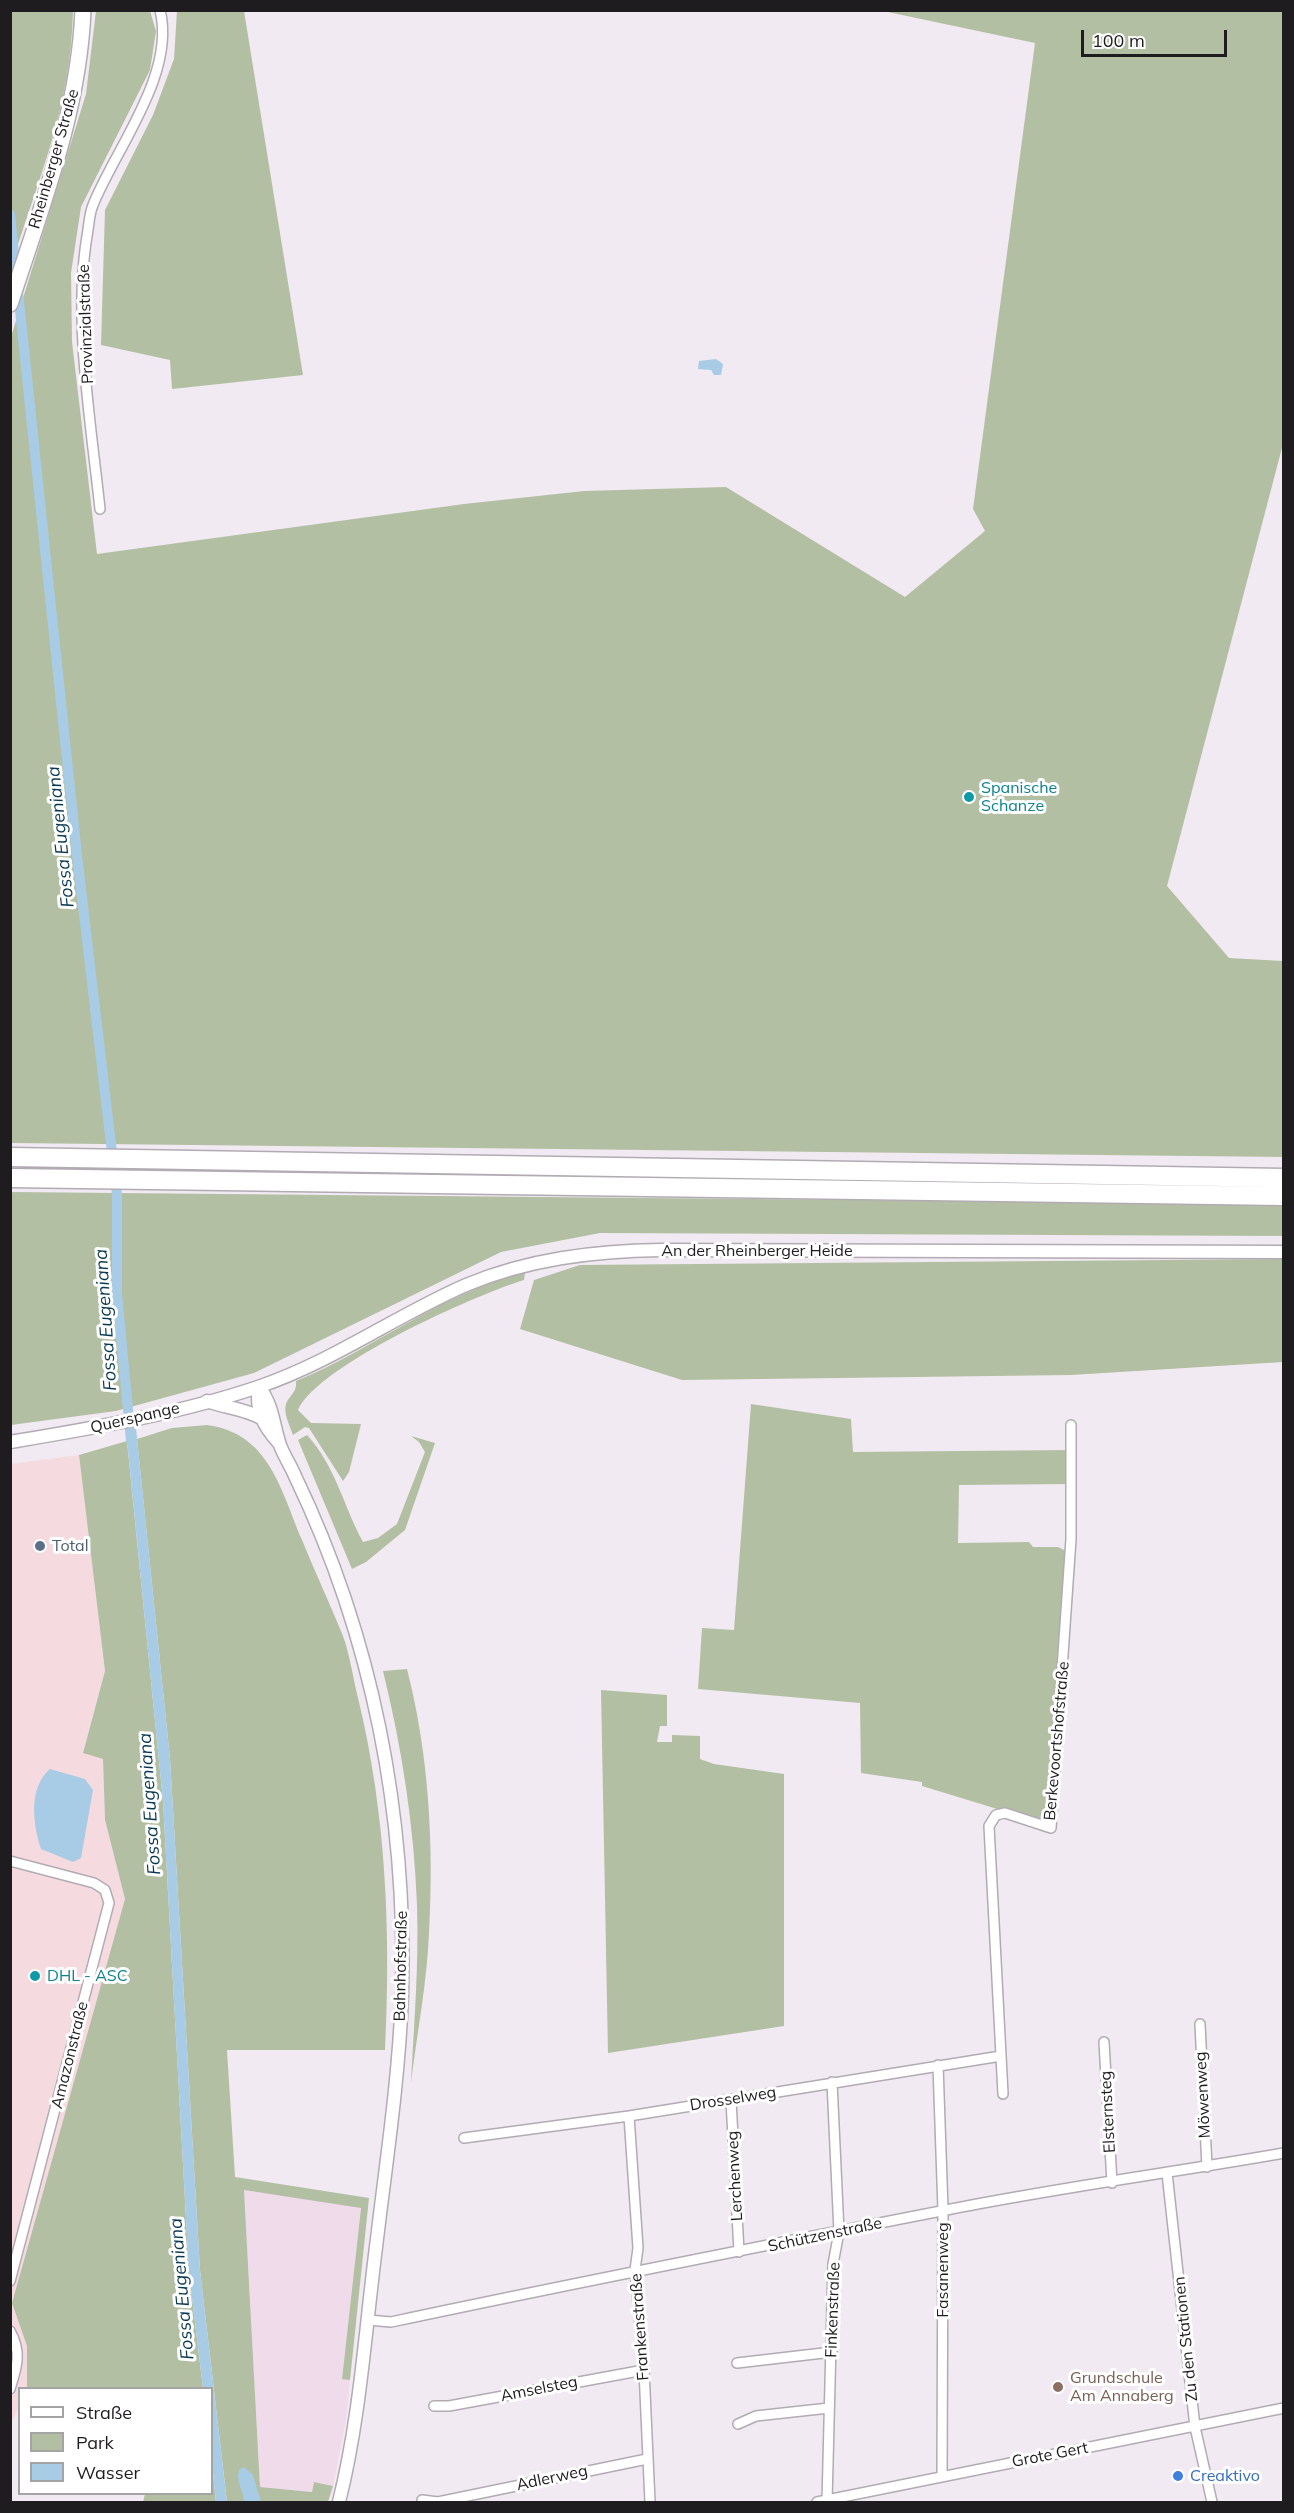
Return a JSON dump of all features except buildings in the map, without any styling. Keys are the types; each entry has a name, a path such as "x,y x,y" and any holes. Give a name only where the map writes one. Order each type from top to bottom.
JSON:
{"highway":[{"path":"10,1157 1284,1178"},
{"path":"10,1178 1284,1196"}],"main road":[{"name":"Rheinberger Straße","path":"10,304 54,166 77,79 83,10"}],"street":[{"name":"Provinzialstraße","path":"100,508 84,345 81,269 92,207 156,75 163,39 160,10"},
{"name":"An der Rheinberger Heide","path":"259,1387 351,1345 465,1286 503,1271 604,1251 1284,1252"},
{"name":"Querspange","path":"10,1442 105,1426 259,1387"},
{"name":"Bahnhofstraße","path":"259,1387 256,1402 261,1418 280,1446 323,1538 355,1628 384,1745 399,1863 402,1950 398,2048 357,2416 339,2502"},
{"name":"Bahnhofstraße","path":"259,1387 271,1407 280,1446"},
{"path":"207,1401 224,1407 236,1407 261,1418"},
{"name":"Berkevoortshofstraße","path":"1003,2094 989,1826 996,1815 1005,1813 1050,1828 1071,1539 1071,1425"},
{"name":"Amazonstraße","path":"10,1861 93,1883 105,1890 109,1903 10,2281"},
{"name":"Möwenweg","path":"1200,2024 1207,2167"},
{"name":"Elsternsteg","path":"1104,2042 1112,2183"},
{"name":"Drosselweg","path":"464,2138 629,2116 1001,2056"},
{"name":"Fasanenweg","path":"938,2065 943,2210 942,2476"},
{"name":"Finkenstraße","path":"827,2501 833,2264 839,2232 832,2082"},
{"name":"Lerchenweg","path":"731,2100 738,2252"},
{"name":"Frankenstraße","path":"629,2116 638,2248 635,2270 644,2370 650,2502"},
{"name":"Schützenstraße","path":"368,2320 391,2322 635,2270 738,2252 943,2210 1284,2153"},
{"name":"Zu den Stationen","path":"1167,2173 1191,2366 1195,2427 1212,2502"},
{"path":"10,2331 17,2343 19,2356 10,2390"},
{"path":"737,2363 832,2352"},
{"name":"Amselsteg","path":"434,2406 449,2406 644,2370"},
{"path":"738,2424 756,2416 829,2408"},
{"name":"Grote Gert","path":"817,2502 1284,2408"},
{"name":"Adlerweg","path":"422,2500 438,2502 647,2458"}],"shaded area":[{"path":"79,1455 105,1671 83,1752 103,1759 105,1820 125,1899 12,2303 27,2346 29,2383 27,2387 18,2387 18,2409 11,2423 11,1464"},
{"path":"244,2190 361,2207 342,2378 350,2380 346,2420 333,2486 314,2482 312,2492 260,2487"}],"green space":[{"path":"11,11 73,11 71,46 60,110 11,266"},
{"path":"96,11 150,11 156,31 150,70 81,207 71,273 72,342 97,554 464,504 584,491 726,487 905,597 985,531 973,509 1035,43 883,11 1283,11 1283,444 1167,886 1229,958 1283,961 1283,1157 11,1143 11,337 86,94"},
{"path":"177,11 244,11 303,375 172,389 170,360 101,345 105,210 153,115 174,59"},
{"path":"10,1192 1283,1204 1284,1236 600,1233 501,1252 254,1373 116,1411 11,1425"},
{"path":"1283,1259 1283,1362 1071,1375 682,1380 520,1329 534,1280 580,1265"},
{"path":"525,1273 524,1280 436,1316 365,1353 311,1392 298,1410 311,1423 361,1424 349,1472 343,1481 309,1428 305,1427 293,1435 285,1408 296,1381 325,1368 465,1293"},
{"path":"751,1404 851,1419 853,1452 1069,1450 1069,1484 959,1485 958,1543 1029,1542 1033,1547 1058,1547 1066,1551 1063,1629 1048,1817 1046,1819 1030,1819 922,1786 922,1782 861,1773 860,1703 698,1689 702,1628 734,1630"},
{"path":"207,1425 228,1430 245,1439 259,1452 270,1467 287,1502 338,1624 350,1659 375,1785 380,1829 387,1961 385,2050 227,2050 235,2177 369,2198 350,2380 342,2379 361,2208 244,2190 260,2487 312,2492 314,2482 333,2486 328,2502 227,2502 200,2270 170,1759 137,1439 172,1428"},
{"path":"307,1435 332,1473 363,1542 378,1538 397,1524 425,1452 419,1442 411,1436 435,1443 405,1530 366,1562 352,1569 298,1440"},
{"path":"127,1441 163,1801 189,2273 203,2387 27,2387 27,2346 12,2303 125,1899 105,1820 103,1759 83,1753 105,1671 79,1455"},
{"path":"407,1669 425,1767 431,1867 426,1970 411,2083 417,1950 415,1875 406,1787 383,1671"},
{"path":"601,1690 667,1695 667,1726 660,1726 657,1742 672,1742 672,1735 700,1736 700,1759 714,1764 784,1774 784,2026 608,2053"},
{"path":"213,2474 216,2502 143,2502 145,2495 213,2495"}],"water":[{"path":"716,359 723,364 721,375 714,375 711,370 698,369 699,361"},
{"path":"136,1428 170,1759 200,2270 227,2502 216,2502 213,2474 213,2387 203,2387 189,2273 163,1801 126,1430"},
{"path":"50,1769 85,1779 93,1790 81,1858 73,1862 41,1849 38,1839 35,1796 43,1777"},
{"path":"244,2467 253,2475 261,2502 244,2502 238,2473"}],"waterway":[{"name":"Fossa Eugeniana","path":"10,215 77,855 117,1195 117,1294 131,1441"}],"place":[{"name":"Spanische Schanze","path":"969,797"},
{"name":"Total","path":"40,1546"},
{"name":"DHL - ASC","path":"35,1976"},
{"name":"Grundschule Am Annaberg","path":"1058,2387"},
{"name":"Creaktivo","path":"1178,2476"}]}
